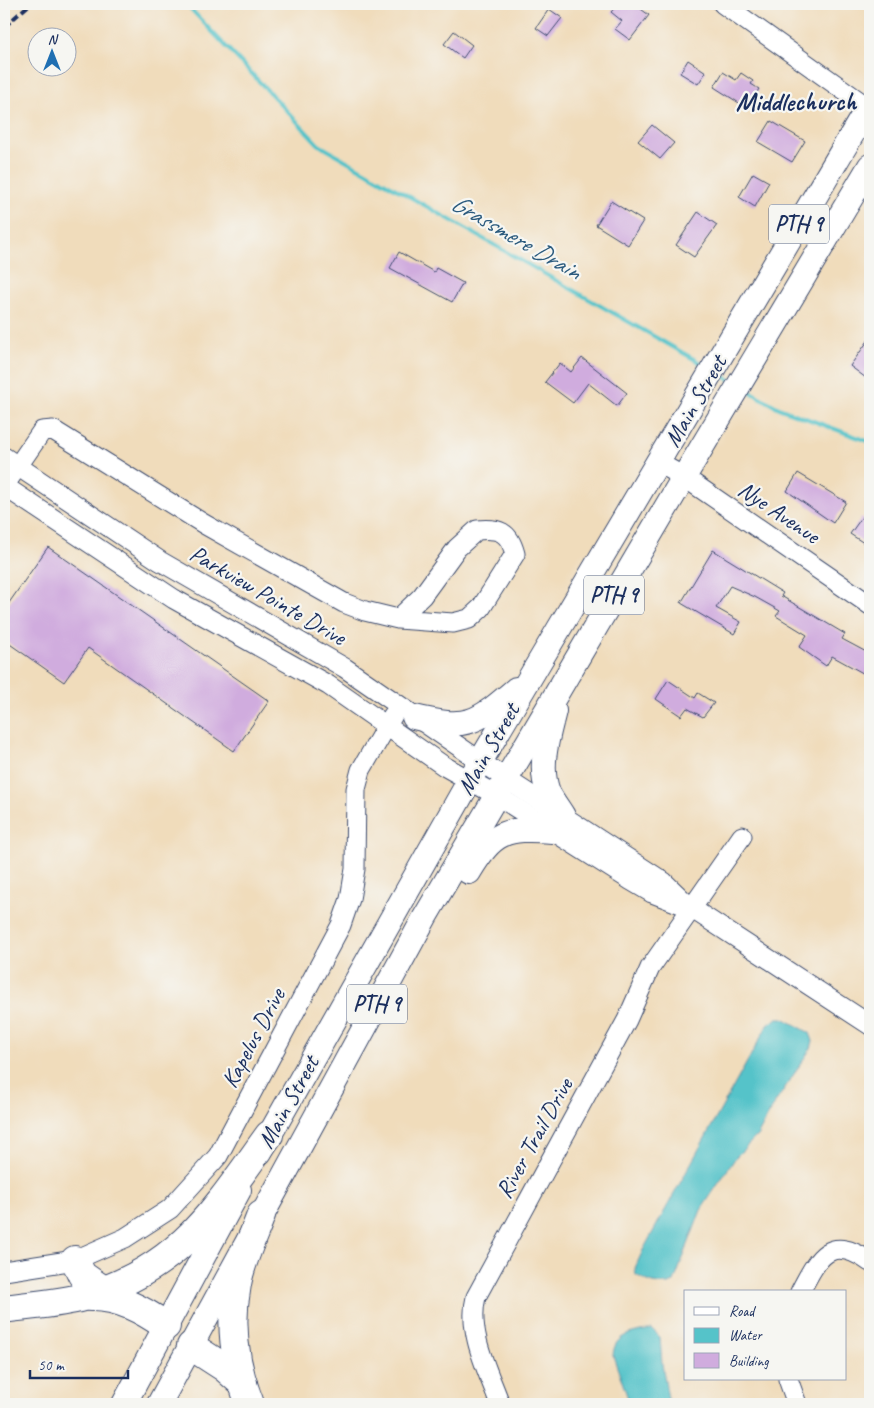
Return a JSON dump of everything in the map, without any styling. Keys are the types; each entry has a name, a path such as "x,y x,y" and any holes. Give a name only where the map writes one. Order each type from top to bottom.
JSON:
{"highway":[{"path":"4,1309 101,1295 152,1268 201,1226 269,1135"},
{"path":"247,1394 233,1337 233,1312 237,1282 261,1215"},
{"path":"75,1260 82,1275 101,1295 149,1314 166,1326"},
{"path":"191,1346 225,1368 247,1394"}],"main road":[{"name":"Main Street","path":"124,1404 269,1135 475,771 870,107"},
{"name":"Main Street","path":"159,1404 425,918 559,688 870,166"},
{"path":"406,711 451,724 475,721 488,713 531,677"},
{"path":"425,918 452,899 484,847 495,838 524,829 557,824 544,770 545,749 559,688"}],"street":[{"path":"723,4 870,107"},
{"path":"4,486 11,461 42,432 53,430 204,524 344,603 398,619 453,623 469,619 481,608 514,554 511,541 504,533 490,529 477,530 457,548 422,596 398,619"},
{"name":"Parkview Pointe Drive","path":"11,461 160,561 345,668 406,711 475,771 501,787"},
{"name":"Nye Avenue","path":"659,463 684,477 870,605"},
{"name":"Parkview Pointe Drive","path":"4,486 174,599 328,685 444,766 475,771"},
{"name":"Kapelus Drive","path":"4,1271 75,1260 125,1238 170,1209 218,1156 341,925 350,899 355,869 356,789 361,770 386,726 406,711"},
{"path":"501,787 557,824 652,893 691,908 870,1025"},
{"name":"River Trail Drive","path":"500,1404 475,1332 473,1318 476,1297 627,1020 650,968 742,836"},
{"path":"801,1290 816,1261 823,1253 835,1248 857,1252 870,1262"},
{"path":"788,1380 796,1404"}],"water":[{"path":"777,1018 783,1018 810,1033 813,1041 811,1048 775,1103 757,1136 736,1157 701,1210 674,1282 660,1284 650,1282 636,1275 635,1268 643,1250 767,1026"},
{"path":"652,1329 660,1337 662,1364 669,1404 630,1404 613,1356 614,1348 621,1338 626,1335"}],"building":[{"path":"618,4 634,4 649,15 630,40 615,29 622,21 611,12"},
{"path":"549,9 562,18 548,36 536,28"},
{"path":"454,31 472,45 463,58 444,44"},
{"path":"688,60 706,72 698,84 680,73"},
{"path":"723,72 736,80 741,73 753,81 751,84 759,89 747,108 714,87"},
{"path":"771,121 805,141 792,162 758,142"},
{"path":"652,125 674,143 660,159 638,141"},
{"path":"753,173 769,182 755,207 739,197"},
{"path":"611,201 643,221 628,245 596,225"},
{"path":"698,212 717,225 694,257 676,245"},
{"path":"399,252 434,272 436,268 463,283 452,302 390,268"},
{"path":"870,338 870,381 850,366"},
{"path":"582,358 627,393 617,406 588,383 573,403 545,382 560,363 571,372"},
{"path":"798,473 846,502 833,523 787,491"},
{"path":"862,517 870,523 870,547 850,534"},
{"path":"48,547 269,701 234,751 88,648 64,682 4,640 4,610"},
{"path":"713,550 783,593 781,596 845,634 842,639 870,654 870,677 832,656 826,666 799,647 807,635 776,616 780,611 730,586 716,608 741,622 734,634 681,603"},
{"path":"668,680 695,698 698,693 714,703 703,717 687,708 681,716 656,699"}],"waterway":[{"name":"Grassmere Drain","path":"186,4 319,145 706,366"},
{"name":"Grassmere Drain","path":"719,374 732,381"},
{"name":"Grassmere Drain","path":"745,389 781,409 870,442"}],"railway":[{"path":"4,27 30,4"}],"district":[{"name":"Middlechurch","path":"796,101"}]}
